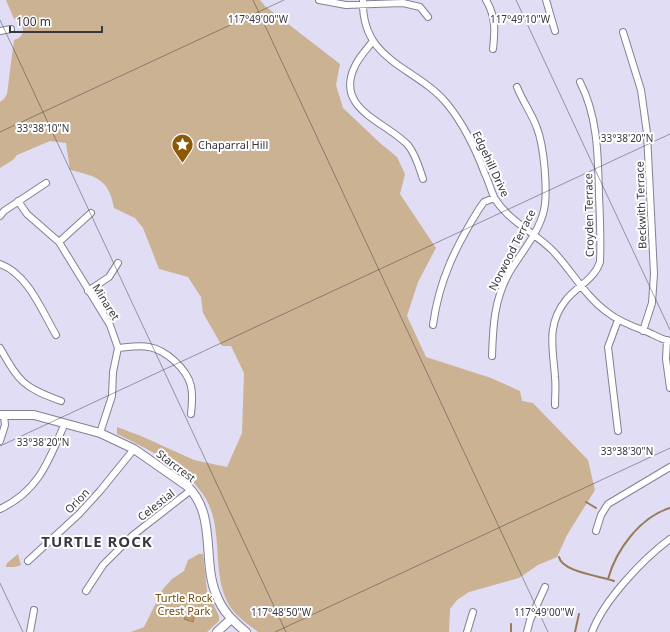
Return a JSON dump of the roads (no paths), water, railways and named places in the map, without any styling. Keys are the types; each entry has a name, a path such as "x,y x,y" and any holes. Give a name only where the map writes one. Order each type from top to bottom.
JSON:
{"street":[{"path":"319,0 346,5 363,2 403,3 420,7 428,18"},
{"path":"486,0 491,9 495,26 493,49"},
{"path":"546,0 555,31"},
{"name":"Edgehill Drive","path":"363,2 366,24 373,41 385,57 431,88 447,104 461,123 485,172 494,198 512,219 552,250 606,312 618,320 669,340"},
{"path":"0,31 11,29"},
{"name":"Beckwith Terrace","path":"623,32 641,90 647,133 654,274 652,303 643,331"},
{"path":"373,41 355,65 349,84 350,93 362,110 408,145 417,160 423,178"},
{"name":"Croyden Terrace","path":"555,404 555,379 551,334 554,323 559,310 567,299 597,271 600,262 601,245 595,125 587,96 580,82"},
{"name":"Norwood Terrace","path":"492,356 495,308 500,292 533,235 544,210 545,192 542,143 538,130 517,88"},
{"path":"0,216 18,201 46,183"},
{"path":"433,325 437,302 450,260 479,208 484,202 494,198"},
{"name":"Minaret","path":"18,201 27,214 59,242 110,325 118,348"},
{"path":"59,242 91,213"},
{"path":"88,291 109,277 118,263"},
{"path":"0,264 13,271 22,280 56,335"},
{"path":"618,320 608,347 618,430"},
{"path":"669,340 666,359 670,388"},
{"path":"100,433 112,396 113,372 118,348 142,346 152,347 178,365 184,371 191,386 192,414"},
{"path":"0,348 16,376 24,383 33,390 61,401"},
{"path":"0,441 5,425 2,415"},
{"name":"Starcrest","path":"2,415 34,415 100,433 134,449 171,473 191,490 206,523 215,592 230,620 246,632"},
{"path":"0,509 13,503 25,494 37,481 65,423"},
{"name":"Orion","path":"28,561 79,514 134,449"},
{"path":"596,532 601,515 608,504 670,467"},
{"name":"Celestial","path":"86,590 103,565 132,536 191,490"},
{"path":"592,632 625,582 652,554 670,539"},
{"path":"527,632 545,587"},
{"path":"30,632 34,610"},
{"path":"467,632 472,612"},
{"path":"217,632 230,620"}],"waterway":[{"path":"586,502 596,508"},
{"path":"608,579 617,557 631,536 649,519 659,512 670,508"},
{"path":"559,557 562,562 574,570 614,581"},
{"path":"575,632 579,614"},
{"path":"511,624 511,632"}],"place":[{"name":"Chaparral Hill","path":"182,164"}],"district":[{"name":"TURTLE ROCK","path":"97,542"}],"park label":[{"name":"Turtle Rock Crest Park","path":"184,604"}]}
